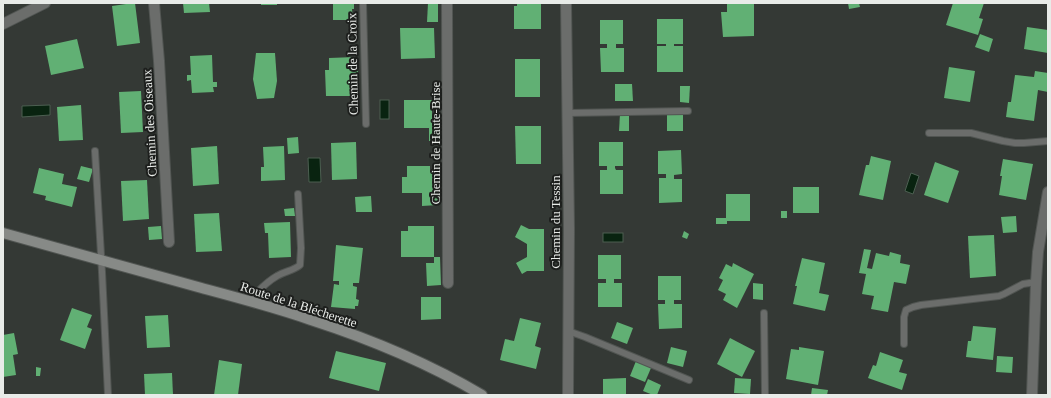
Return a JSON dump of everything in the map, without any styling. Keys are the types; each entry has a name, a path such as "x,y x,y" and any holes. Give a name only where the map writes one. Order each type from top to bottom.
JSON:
{"main road":[{"name":"Route de la Blécherette","path":"3,232 310,319 407,357 482,395"}],"street":[{"path":"3,24 45,3"},
{"name":"Chemin des Oiseaux","path":"154,3 169,242"},
{"name":"Chemin de Haute-Brise","path":"447,3 448,283"},
{"name":"Chemin du Tessin","path":"566,3 569,229 568,395"},
{"path":"1032,395 1038,252 1048,192"}],"lane":[{"name":"Chemin de la Croix","path":"363,3 366,124"},
{"path":"567,113 688,111"},
{"path":"929,133 971,132 1015,143 1048,140"},
{"path":"95,151 108,395"},
{"path":"249,301 266,283 300,265 301,248 298,194"},
{"path":"904,344 904,317 906,310 921,305 999,296 1024,284 1036,282"},
{"path":"764,313 765,395"},
{"path":"568,331 689,380"}],"shaded area":[{"path":"380,100 389,100 389,119 380,119"},
{"path":"50,105 50,115 22,117 22,106"},
{"path":"308,158 320,158 321,182 309,182"},
{"path":"911,173 919,176 913,194 905,191"},
{"path":"603,233 623,233 623,242 603,242"}],"building":[{"path":"135,3 140,43 117,46 112,6"},
{"path":"183,3 209,3 210,12 184,13"},
{"path":"261,3 277,3 277,5 261,5"},
{"path":"333,3 354,3 354,9 352,9 353,20 333,20"},
{"path":"428,3 438,3 438,22 427,22"},
{"path":"517,3 541,3 541,29 514,29 514,6 517,6"},
{"path":"727,3 754,3 754,36 723,37 721,12 727,12"},
{"path":"848,3 859,3 860,7 849,9"},
{"path":"953,3 984,3 979,18 983,19 978,35 946,25"},
{"path":"657,19 683,19 683,44 674,44 674,46 683,46 683,72 657,72 657,46 666,46 666,44 657,44"},
{"path":"600,20 623,20 623,44 616,44 616,48 624,48 624,72 601,72 600,48 607,48 607,44 600,44"},
{"path":"1027,27 1048,30 1048,53 1024,49"},
{"path":"400,28 434,28 435,58 401,59"},
{"path":"980,34 993,39 989,52 975,47"},
{"path":"77,39 84,68 51,75 45,46"},
{"path":"256,53 275,53 277,81 274,98 257,99 253,79"},
{"path":"212,55 213,82 217,82 217,87 213,87 214,92 192,93 191,80 187,81 187,75 191,75 190,56"},
{"path":"355,57 355,70 358,70 358,76 355,76 356,96 326,96 325,70 329,70 329,58"},
{"path":"515,59 540,59 540,97 515,97"},
{"path":"949,67 975,71 970,102 944,98"},
{"path":"1035,71 1048,73 1048,92 1038,90 1034,121 1006,117 1008,102 1011,102 1015,75 1034,77"},
{"path":"615,84 632,84 633,101 615,101"},
{"path":"680,86 690,86 689,103 680,102"},
{"path":"141,91 143,132 121,133 119,92"},
{"path":"404,100 432,100 432,126 441,126 441,141 429,141 429,128 404,128"},
{"path":"81,105 83,140 59,141 57,107"},
{"path":"620,114 629,114 629,131 619,131"},
{"path":"667,115 683,115 683,131 667,131"},
{"path":"515,126 541,126 541,164 516,164"},
{"path":"298,137 299,153 288,154 287,138"},
{"path":"356,142 357,179 332,180 331,143"},
{"path":"599,142 623,142 623,166 615,166 615,168 616,170 623,170 623,194 600,194 600,170 607,170 607,166 599,166"},
{"path":"217,146 219,184 193,186 191,148"},
{"path":"284,146 285,180 261,181 261,167 264,167 263,147"},
{"path":"681,150 682,174 674,175 674,179 682,179 682,202 659,203 659,178 666,178 666,174 658,174 658,151"},
{"path":"871,156 891,161 883,200 859,195 866,165 869,165"},
{"path":"1003,159 1033,164 1026,200 999,195"},
{"path":"935,162 959,171 948,203 924,195"},
{"path":"81,166 93,169 89,182 77,179"},
{"path":"407,166 430,166 430,172 439,172 438,205 422,206 422,193 402,193 402,177 407,177"},
{"path":"39,168 64,174 62,184 77,187 72,207 45,200 46,196 33,193"},
{"path":"147,180 149,219 123,221 121,181"},
{"path":"793,187 819,187 819,213 793,213"},
{"path":"726,194 750,194 750,221 727,221 727,224 716,224 716,218 726,218"},
{"path":"371,196 372,212 356,212 355,197"},
{"path":"294,208 295,216 285,216 284,209"},
{"path":"781,211 787,211 787,218 781,218"},
{"path":"219,213 222,251 196,252 194,214"},
{"path":"1016,216 1017,232 1003,233 1001,217"},
{"path":"290,222 291,257 269,258 268,233 265,233 264,223"},
{"path":"521,225 529,229 544,229 544,271 527,271 522,274 516,263 527,257 527,244 515,237"},
{"path":"161,226 162,239 149,240 148,227"},
{"path":"408,226 434,226 434,257 401,257 401,231 408,231"},
{"path":"684,231 689,234 687,239 682,237"},
{"path":"994,235 996,276 970,278 968,236"},
{"path":"336,245 363,248 359,283 353,283 353,286 357,287 356,299 359,300 358,306 355,306 355,309 331,307 334,284 339,285 339,281 333,281"},
{"path":"864,249 871,250 867,268 872,269 876,253 889,256 890,252 901,255 900,263 910,265 906,284 894,282 888,312 871,309 874,296 862,294 866,274 859,273"},
{"path":"598,255 621,255 621,279 614,279 614,283 622,283 622,307 598,307 598,283 606,283 606,279 598,279"},
{"path":"434,257 440,257 441,285 427,286 426,263 434,263"},
{"path":"802,258 825,263 819,293 829,295 825,311 793,304 797,286 795,286"},
{"path":"733,263 754,274 737,308 723,300 726,294 718,290 723,280 719,278 726,264 732,267"},
{"path":"658,276 681,276 681,300 674,300 674,304 682,304 682,328 659,329 658,304 665,304 665,300 658,300"},
{"path":"753,283 763,284 763,300 753,299"},
{"path":"421,297 441,297 441,319 421,320"},
{"path":"72,308 92,315 87,327 92,329 85,349 60,340"},
{"path":"168,315 170,347 147,348 145,316"},
{"path":"520,318 541,323 535,346 541,348 536,369 500,360 505,339 514,341"},
{"path":"617,322 633,328 627,344 611,338"},
{"path":"973,326 996,328 993,360 966,357 968,341 971,341"},
{"path":"14,333 18,354 13,355 16,375 3,377 3,335"},
{"path":"730,338 755,351 742,377 717,364"},
{"path":"671,347 687,351 683,367 667,363"},
{"path":"799,347 824,351 818,385 786,379 791,349 799,350"},
{"path":"336,351 386,363 379,391 329,378"},
{"path":"880,352 903,360 899,372 907,374 902,390 868,378 873,365 876,366"},
{"path":"997,356 1013,357 1012,373 996,372"},
{"path":"219,360 242,364 238,395 214,395"},
{"path":"636,361 651,368 645,382 630,376"},
{"path":"36,367 41,368 40,376 36,376"},
{"path":"172,373 173,395 145,395 144,374"},
{"path":"626,378 626,395 603,395 603,379"},
{"path":"735,378 751,379 750,394 734,393"},
{"path":"648,379 661,385 657,395 643,391"},
{"path":"812,388 828,390 827,395 811,395"}]}
